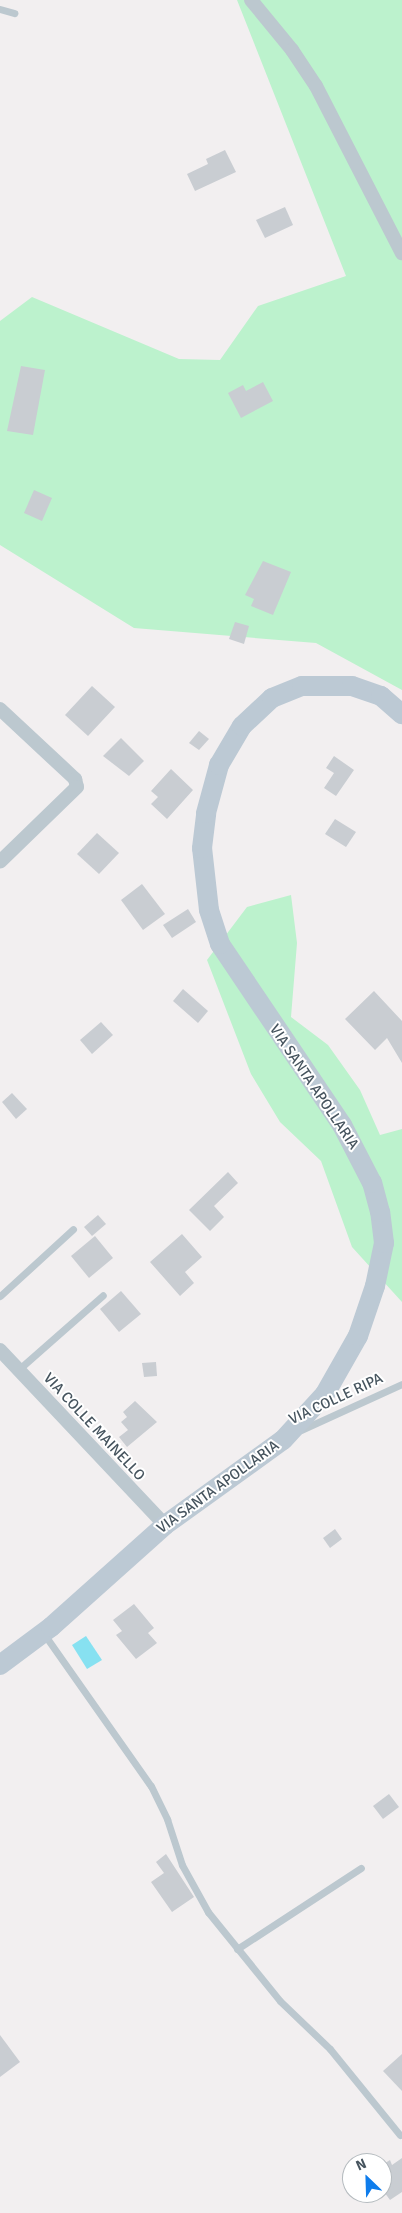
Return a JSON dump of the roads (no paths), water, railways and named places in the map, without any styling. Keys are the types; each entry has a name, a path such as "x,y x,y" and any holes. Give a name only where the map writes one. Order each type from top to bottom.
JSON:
{"street":[{"path":"251,0 292,50 316,86 402,253"},
{"name":"VIA SANTA APOLLARIA","path":"0,1665 44,1633 165,1525 283,1440 325,1394 355,1342 379,1271 383,1227 372,1183 360,1156 220,944 204,880 202,848 206,813 214,781 226,751 252,714 281,693 310,684 352,686 381,696 402,714"},
{"path":"0,709 75,779 77,787 0,862"},
{"name":"VIA COLLE MAINELLO","path":"0,1350 165,1525"}],"lane":[{"path":"0,9 14,13"},
{"path":"0,1296 73,1229"},
{"path":"18,1370 103,1294"},
{"name":"VIA COLLE RIPA","path":"283,1440 370,1396 402,1384"},
{"path":"44,1633 161,1802 191,1883 208,1912 280,2002 330,2049 400,2135"},
{"path":"238,1949 361,1868"}],"water":[{"path":"86,1636 102,1660 87,1669 72,1645"}]}
